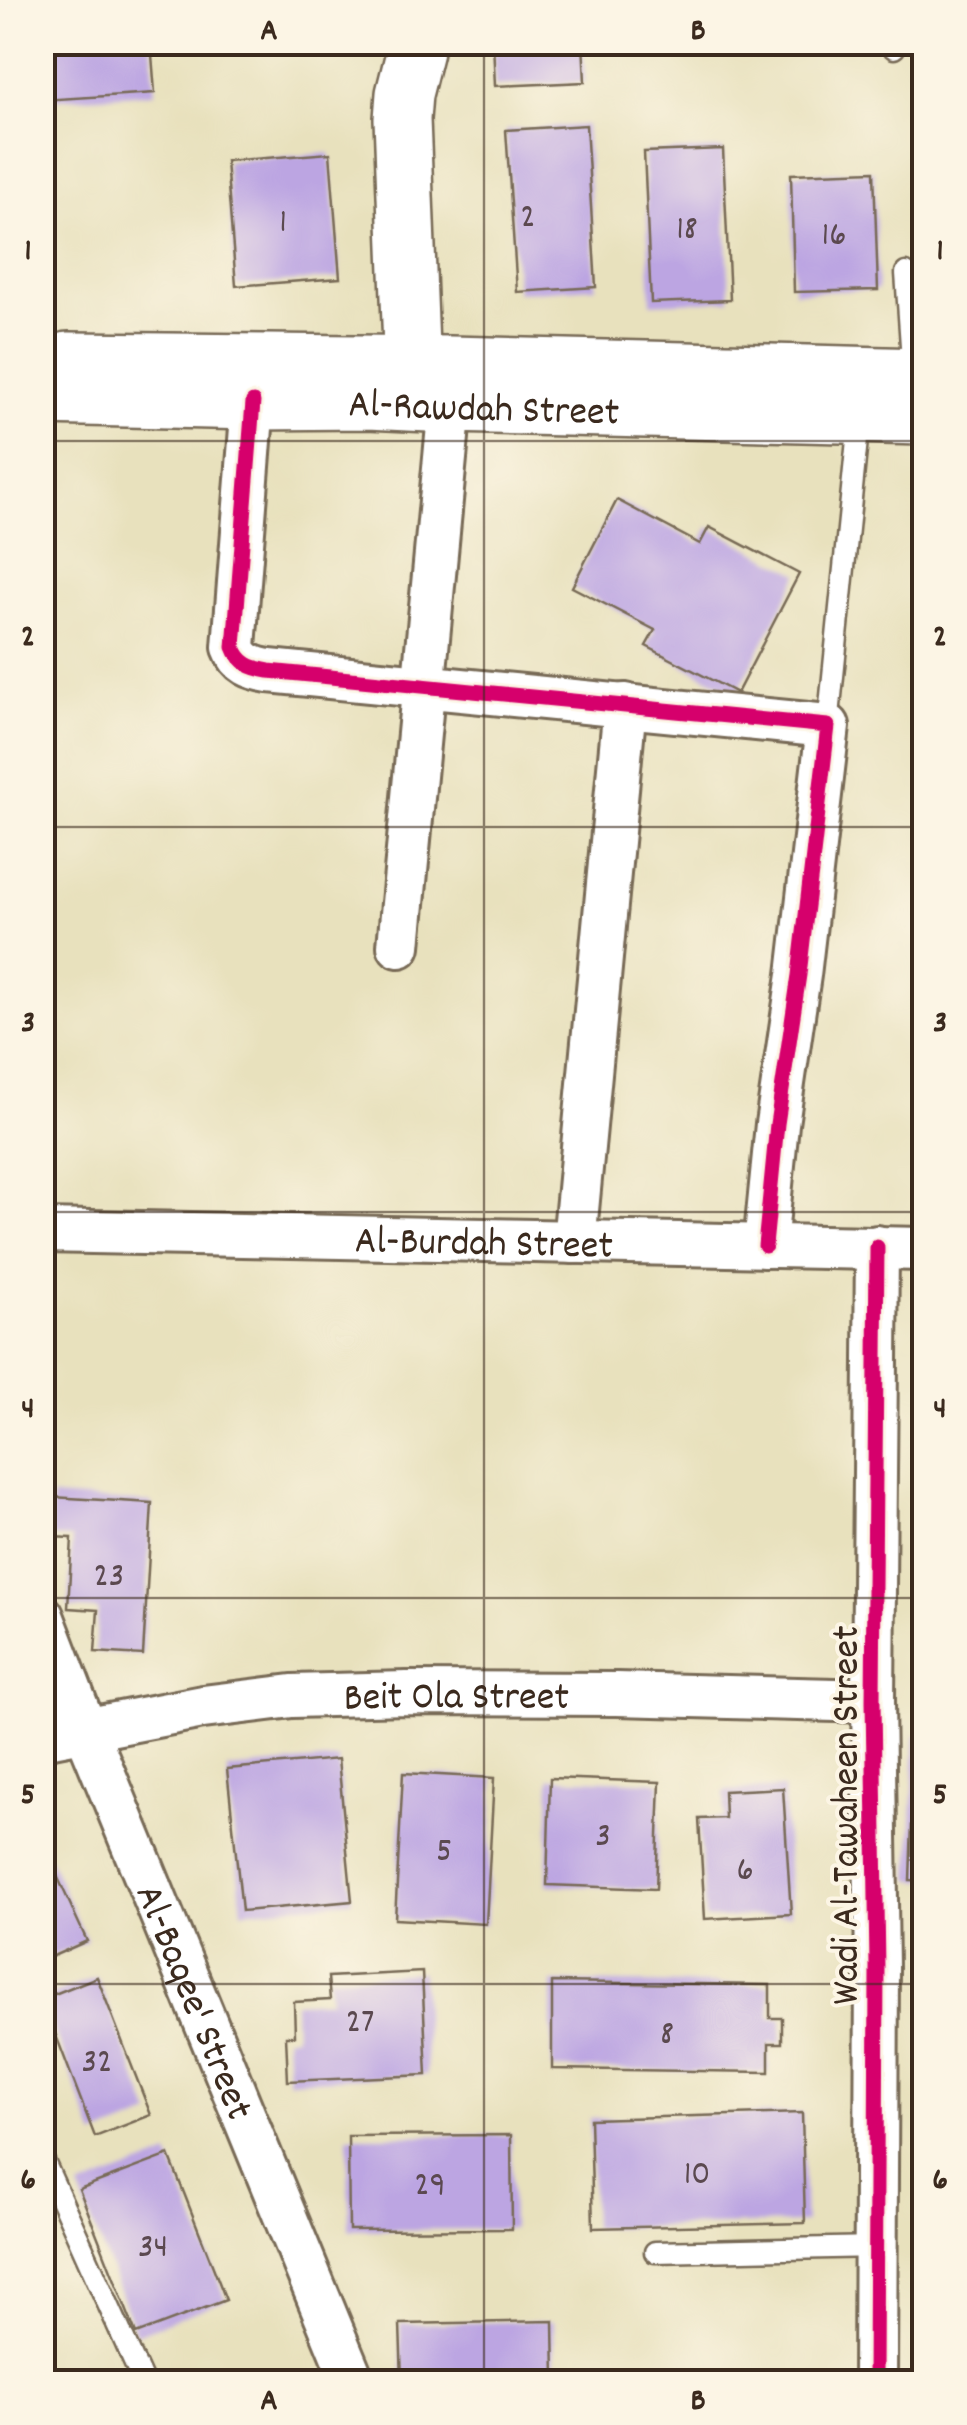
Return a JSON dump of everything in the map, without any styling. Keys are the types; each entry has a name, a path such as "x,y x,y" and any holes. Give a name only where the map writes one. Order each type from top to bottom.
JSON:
{"street":[{"path":"400,946 422,686 431,384 434,118 431,92 415,46"},
{"name":"Al-Rawdah Street","path":"42,360 860,416 921,389"},
{"name":"Al-Rawdah Street","path":"42,397 253,402 368,400 431,384 921,389"},
{"path":"253,402 234,647 248,666 828,726 765,1246"},
{"path":"574,1242 625,705"},
{"name":"Al-Burdah Street","path":"42,1231 924,1250"},
{"name":"Wadi Al-Tawaheen Street","path":"875,2382 877,1967 873,1700 877,1247"},
{"name":"Al-Baqee' Street","path":"42,1616 353,2382"},
{"name":"Beit Ola Street","path":"42,1738 202,1706 311,1696 617,1694 873,1700"}],"lane":[{"path":"906,272 921,389"},
{"path":"828,726 860,416"},
{"path":"42,2158 143,2382"},
{"path":"655,2252 877,2248"}],"building":[{"path":"42,42 151,42 155,93 42,100"},
{"path":"493,42 583,42 585,82 495,86"},
{"path":"586,125 596,287 517,292 506,130"},
{"path":"723,149 730,300 651,303 644,152"},
{"path":"330,153 340,278 236,286 226,161"},
{"path":"874,171 878,290 794,292 791,174"},
{"path":"617,500 700,544 709,527 799,574 737,693 646,646 655,630 572,587"},
{"path":"52,1497 152,1503 143,1655 95,1652 98,1610 68,1608 72,1538 50,1537"},
{"path":"915,1735 924,1735 924,1881 910,1880"},
{"path":"338,1759 352,1901 242,1911 227,1769"},
{"path":"403,1773 494,1778 486,1924 395,1919"},
{"path":"550,1778 660,1782 656,1889 547,1885"},
{"path":"783,1788 791,1914 705,1919 699,1819 725,1818 724,1791"},
{"path":"42,1843 87,1941 42,1961"},
{"path":"422,1972 427,2075 288,2081 286,2036 295,2036 294,2002 330,2000 328,1977"},
{"path":"97,1977 151,2115 95,2137 42,1999"},
{"path":"552,1982 770,1985 770,2018 782,2018 782,2043 769,2043 769,2072 552,2069"},
{"path":"802,2113 805,2223 593,2228 590,2119"},
{"path":"511,2135 512,2229 349,2230 348,2136"},
{"path":"169,2155 226,2300 136,2334 79,2189"},
{"path":"554,2321 555,2382 402,2382 400,2324"}],"cycle path":[{"path":"253,402 234,647 247,664 269,671 828,726 765,1246"},
{"path":"875,2382 877,1967 873,1701 877,1247"}]}
